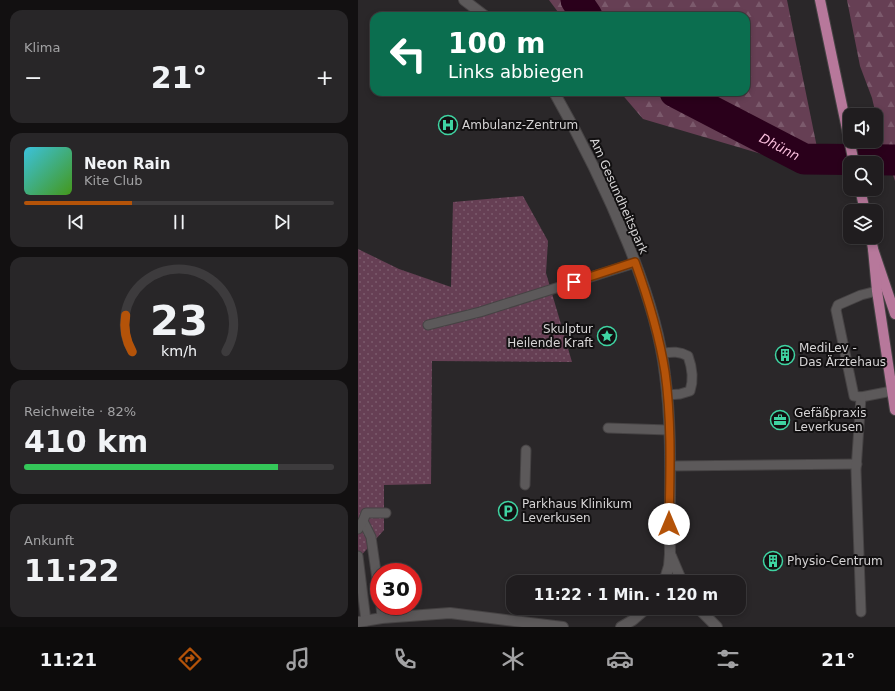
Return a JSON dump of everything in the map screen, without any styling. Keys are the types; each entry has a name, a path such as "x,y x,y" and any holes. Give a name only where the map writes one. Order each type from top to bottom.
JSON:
{"main road":[{"path":"821,0 852,156"},
{"path":"872,244 877,291 895,410"},
{"path":"873,249 895,314"}],"street":[{"path":"464,0 480,12"},
{"name":"Am Gesundheitspark","path":"556,96 596,172 617,217 635,262 650,307 662,353 668,395 670,466 670,554 666,575"},
{"name":"Am Gesundheitspark","path":"670,554 679,575"},
{"path":"364,623 383,622 450,613 564,627"},
{"path":"621,627 639,615"},
{"path":"705,615 717,627"}],"lane":[{"path":"428,325 480,312 635,262"},
{"path":"877,291 861,295 838,305 836,310 854,396 861,397 892,391"},
{"path":"662,353 676,351 682,352 688,356 693,382 690,391 668,395"},
{"path":"861,397 856,470 861,612"},
{"path":"608,428 669,430"},
{"path":"526,450 526,485"},
{"path":"670,466 857,464"},
{"path":"375,563 371,537 361,525 366,512 386,513"},
{"path":"358,556 364,623"}],"green space":[{"path":"549,0 787,0 822,172 643,119 623,96 750,96 750,12 558,12"},
{"path":"847,0 895,0 895,181 883,145 883,108 874,108 860,66"},
{"path":"523,196 548,241 546,273 572,362 432,361 431,484 384,485 384,530 358,559 358,249 399,269 451,287 453,202"}],"waterway":[{"name":"Dhünn","path":"576,0 584,12"},
{"name":"Dhünn","path":"683,96 804,159 895,160"}],"place":[{"name":"Ambulanz-Zentrum","path":"448,125"},
{"name":"Skulptur Heilende Kraft","path":"607,336"},
{"name":"MediLev - Das Ärztehaus","path":"785,355"},
{"name":"Gefäßpraxis Leverkusen","path":"780,420"},
{"name":"Parkhaus Klinikum Leverkusen","path":"508,511"},
{"name":"Physio-Centrum","path":"773,561"}],"route":[{"path":"574,282 635,262 653,316 662,353 665,374 668,404 670,466 669,524"}]}
